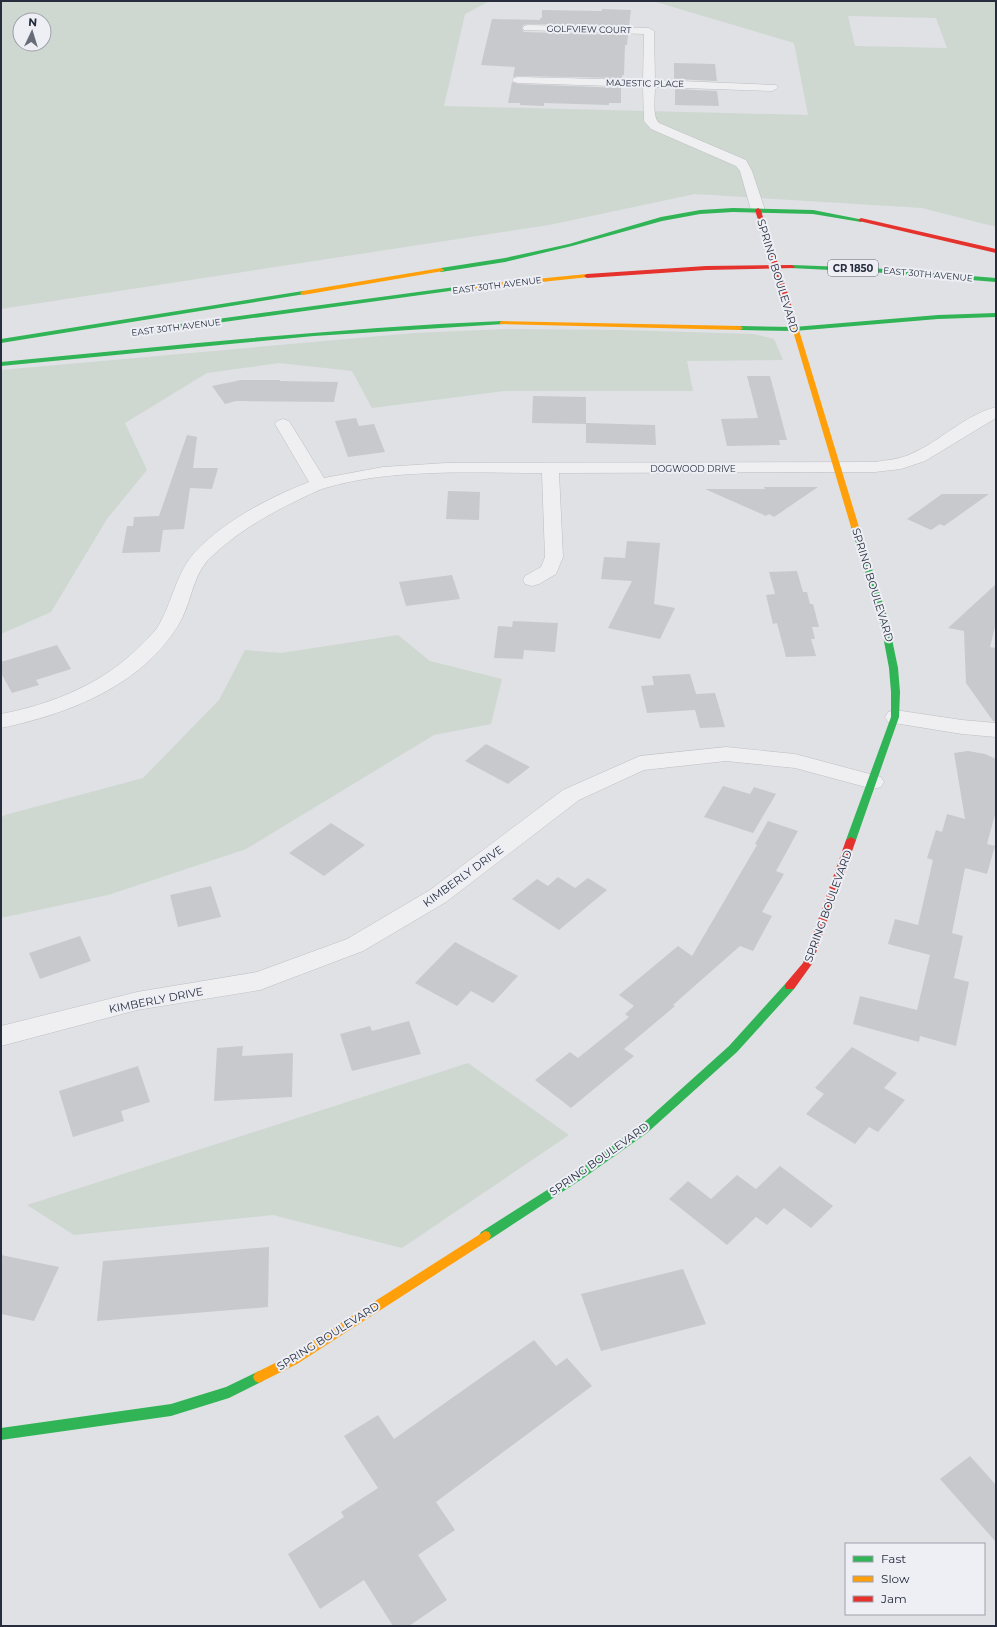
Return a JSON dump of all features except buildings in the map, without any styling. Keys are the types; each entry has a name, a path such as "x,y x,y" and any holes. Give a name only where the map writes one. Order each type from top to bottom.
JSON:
{"main road":[{"name":"SPRING BOULEVARD","path":"1,1434 171,1410 228,1392 300,1356 578,1176 643,1130 733,1049 784,994 807,964 895,717 897,692 894,660 889,636 836,468 794,329 788,304 758,210"},
{"path":"1,340 505,260 570,245 669,218 707,212 758,210 813,212 843,216 996,251"},
{"name":"EAST 30TH AVENUE","path":"164,328 521,282 664,270 795,267 857,268 996,280"},
{"path":"1,364 363,330 436,325 510,323 794,329 938,317 996,315"},
{"path":"1,349 48,343"}],"street":[{"name":"GOLFVIEW COURT","path":"528,28 649,31"},
{"name":"SPRING BOULEVARD","path":"649,31 648,83 650,121 655,126 740,163 746,170 758,210"},
{"name":"MAJESTIC PLACE","path":"518,80 772,87"},
{"name":"DOGWOOD DRIVE","path":"1,721 53,708 98,688 127,669 152,646 171,622 186,580 200,559 220,539 242,522 269,507 319,484 405,470 446,468 550,469 875,467 901,464 918,457 986,416 996,412"},
{"path":"284,424 319,484"},
{"path":"532,580 549,570 554,557 550,469"},
{"path":"895,717 962,727 996,730"},
{"name":"KIMBERLY DRIVE","path":"1,1036 137,1001 260,981 355,945 438,896 571,795 640,763 726,754 795,761 873,782"}],"shaded area":[{"path":"1,1 490,1 465,14 444,106 808,115 794,43 656,2 624,1 996,1 996,227 922,208 695,194 549,225 1,309","holes":["848,16 936,18 947,48 855,46"]},
{"path":"505,329 621,330 754,334 774,339 783,360 687,361 693,391 504,391 372,408 352,371 279,363 207,373 125,423 147,470 107,519 51,612 1,634 1,370 414,333"},
{"path":"398,635 430,661 502,679 491,724 434,735 246,849 108,895 1,918 1,818 5,815 143,778 219,700 245,650 281,653"},
{"path":"468,1063 569,1135 402,1248 273,1215 74,1235 27,1205"}],"traffic: fast":[{"path":"441,270 505,260 570,245 661,219 700,212 733,210 813,212 861,220"},
{"path":"792,267 872,270 996,280"},
{"path":"173,327 455,289"},
{"path":"1,341 303,293"},
{"path":"740,328 794,329 938,317 996,315"},
{"path":"1,364 314,334 377,329 502,323"},
{"path":"851,840 895,717 894,668 890,644 855,527"},
{"path":"485,1236 578,1176 643,1130 733,1049 790,986"},
{"path":"1,1434 171,1410 229,1392 259,1377"}],"traffic: slow":[{"path":"303,293 441,270"},
{"path":"455,289 587,276"},
{"path":"788,304 855,527"},
{"path":"502,323 740,328"},
{"path":"259,1377 293,1360 485,1236"}],"traffic: jam":[{"path":"758,210 767,239"},
{"path":"861,220 996,251"},
{"path":"767,239 788,304"},
{"path":"587,276 706,268 792,267"},
{"path":"790,986 807,964 851,840"}]}
